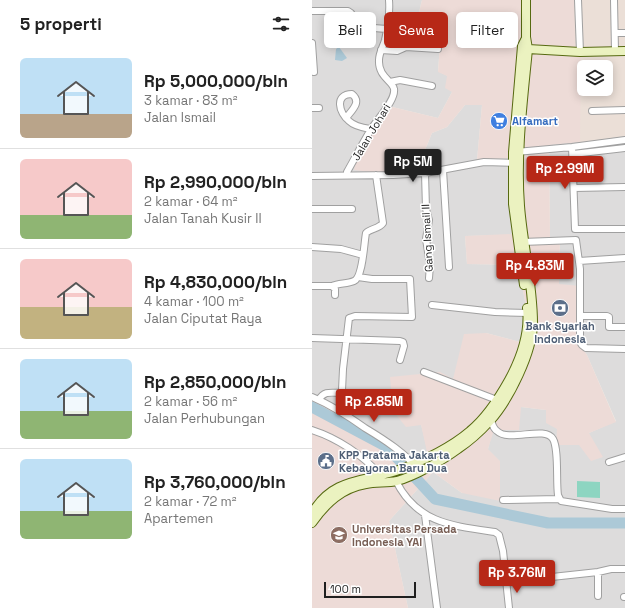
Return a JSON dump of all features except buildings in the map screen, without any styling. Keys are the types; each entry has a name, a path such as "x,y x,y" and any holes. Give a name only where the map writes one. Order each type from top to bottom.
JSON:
{"main road":[{"path":"312,523 331,500 342,492 366,484 396,481 406,478 419,472 464,445 478,434 491,420 504,402 528,353 532,338 533,314 513,204 520,98 526,37 526,0"},
{"path":"525,48 580,52 625,51"},
{"path":"312,513 327,494 340,486 352,481 393,472 409,466 451,445 470,431 497,400 513,373 523,350 527,328 528,313 521,242"},
{"path":"406,478 409,466"}],"street":[{"path":"389,0 390,12"},
{"path":"578,0 580,52"},
{"path":"614,0 615,51"},
{"path":"312,11 345,11 351,13 360,27 384,29"},
{"path":"615,33 625,33"},
{"path":"384,40 378,61 382,74 390,82 400,80 432,86"},
{"path":"312,43 314,72"},
{"path":"381,50 397,51 404,48"},
{"name":"Jalan Johari","path":"347,175 347,172 370,129 385,112 394,93 394,89 390,82"},
{"path":"592,111 625,110"},
{"path":"346,118 351,123 370,129"},
{"path":"516,152 625,140"},
{"path":"572,147 576,229 625,229"},
{"path":"573,154 625,148"},
{"path":"312,176 425,173 484,162 516,163"},
{"path":"443,170 449,266"},
{"name":"Gang Ismail II","path":"425,173 426,209 429,220 426,239 430,264 429,278"},
{"path":"312,286 332,286 354,281 358,277 361,269 366,233 382,225 384,221 376,175"},
{"path":"574,188 625,186"},
{"path":"312,209 352,209"},
{"path":"521,242 575,237 577,241 579,262 580,342 586,348 625,349"},
{"path":"312,247 341,249 363,255"},
{"path":"579,262 625,258"},
{"path":"341,412 343,369 349,318 355,316 412,317 410,279 372,279 358,277"},
{"path":"332,286 334,289 334,295"},
{"path":"432,305 495,312 528,313"},
{"path":"580,316 608,316 610,327 625,327"},
{"path":"312,338 400,341 403,342 404,346 400,360"},
{"path":"424,372 497,400"},
{"path":"319,400 325,393 342,393"},
{"path":"312,397 341,412 385,440 409,466 419,472"},
{"path":"491,420 497,432 504,434 539,434 552,437 555,448 559,499"},
{"path":"312,430 327,435 354,452 380,475"},
{"path":"609,462 625,458"},
{"path":"396,481 400,490 410,503 425,515 450,525 495,532 499,535 503,550 509,608"},
{"path":"503,500 559,499 565,502 595,507 625,509"},
{"path":"425,515 437,608"},
{"path":"506,582 598,572 611,569 625,569"},
{"path":"598,572 598,596"}],"shaded area":[{"path":"312,0 422,0 419,12 384,12 384,48 440,48 438,71 448,76 452,92 438,118 384,105 422,168 425,150 432,133 447,127 465,105 482,105 477,160 509,158 508,193 512,235 465,236 467,264 518,265 526,306 520,342 486,333 421,424 428,452 406,456 312,398"},
{"path":"422,0 579,0 625,42 625,108 581,142 549,145 550,237 560,238 559,284 580,286 579,344 587,355 616,422 589,433 603,457 591,461 579,445 556,445 557,429 546,423 546,410 521,407 519,430 494,430 488,449 500,461 500,501 462,493 433,472 389,521 408,608 312,608 312,398 406,456 427,452 421,425 406,427 393,411 390,377 440,372 453,379 464,334 486,333 520,342 526,306 518,265 467,264 465,236 512,234 508,193 509,158 477,160 482,105 465,105 447,127 432,133 425,150 422,168 380,173 354,170 356,159 384,105 438,118 452,92 445,88 447,76 438,72 440,48 448,48 448,12 419,12"},
{"path":"574,0 625,0 625,46 575,47"},
{"path":"625,54 625,136 580,143 581,96 613,96 613,60 581,60 581,56"},
{"path":"625,108 625,608 408,608 389,521 433,472 462,493 488,449 493,430 521,407 546,410 589,433 616,421 587,355 579,344 559,284 560,238 550,237 549,145"}],"green space":[{"path":"577,481 600,482 600,498 577,497"}],"water":[{"path":"340,48 347,58 342,61 335,60 336,49"}],"waterway":[{"path":"312,407 387,447 435,499 548,523 625,523"}],"place":[{"name":"Alfamart","path":"499,121"},
{"name":"Bank Syariah Indonesia","path":"560,308"},
{"name":"KPP Pratama Jakarta Kebayoran Baru Dua","path":"326,461"},
{"name":"Universitas Persada Indonesia YAI","path":"339,535"}]}
